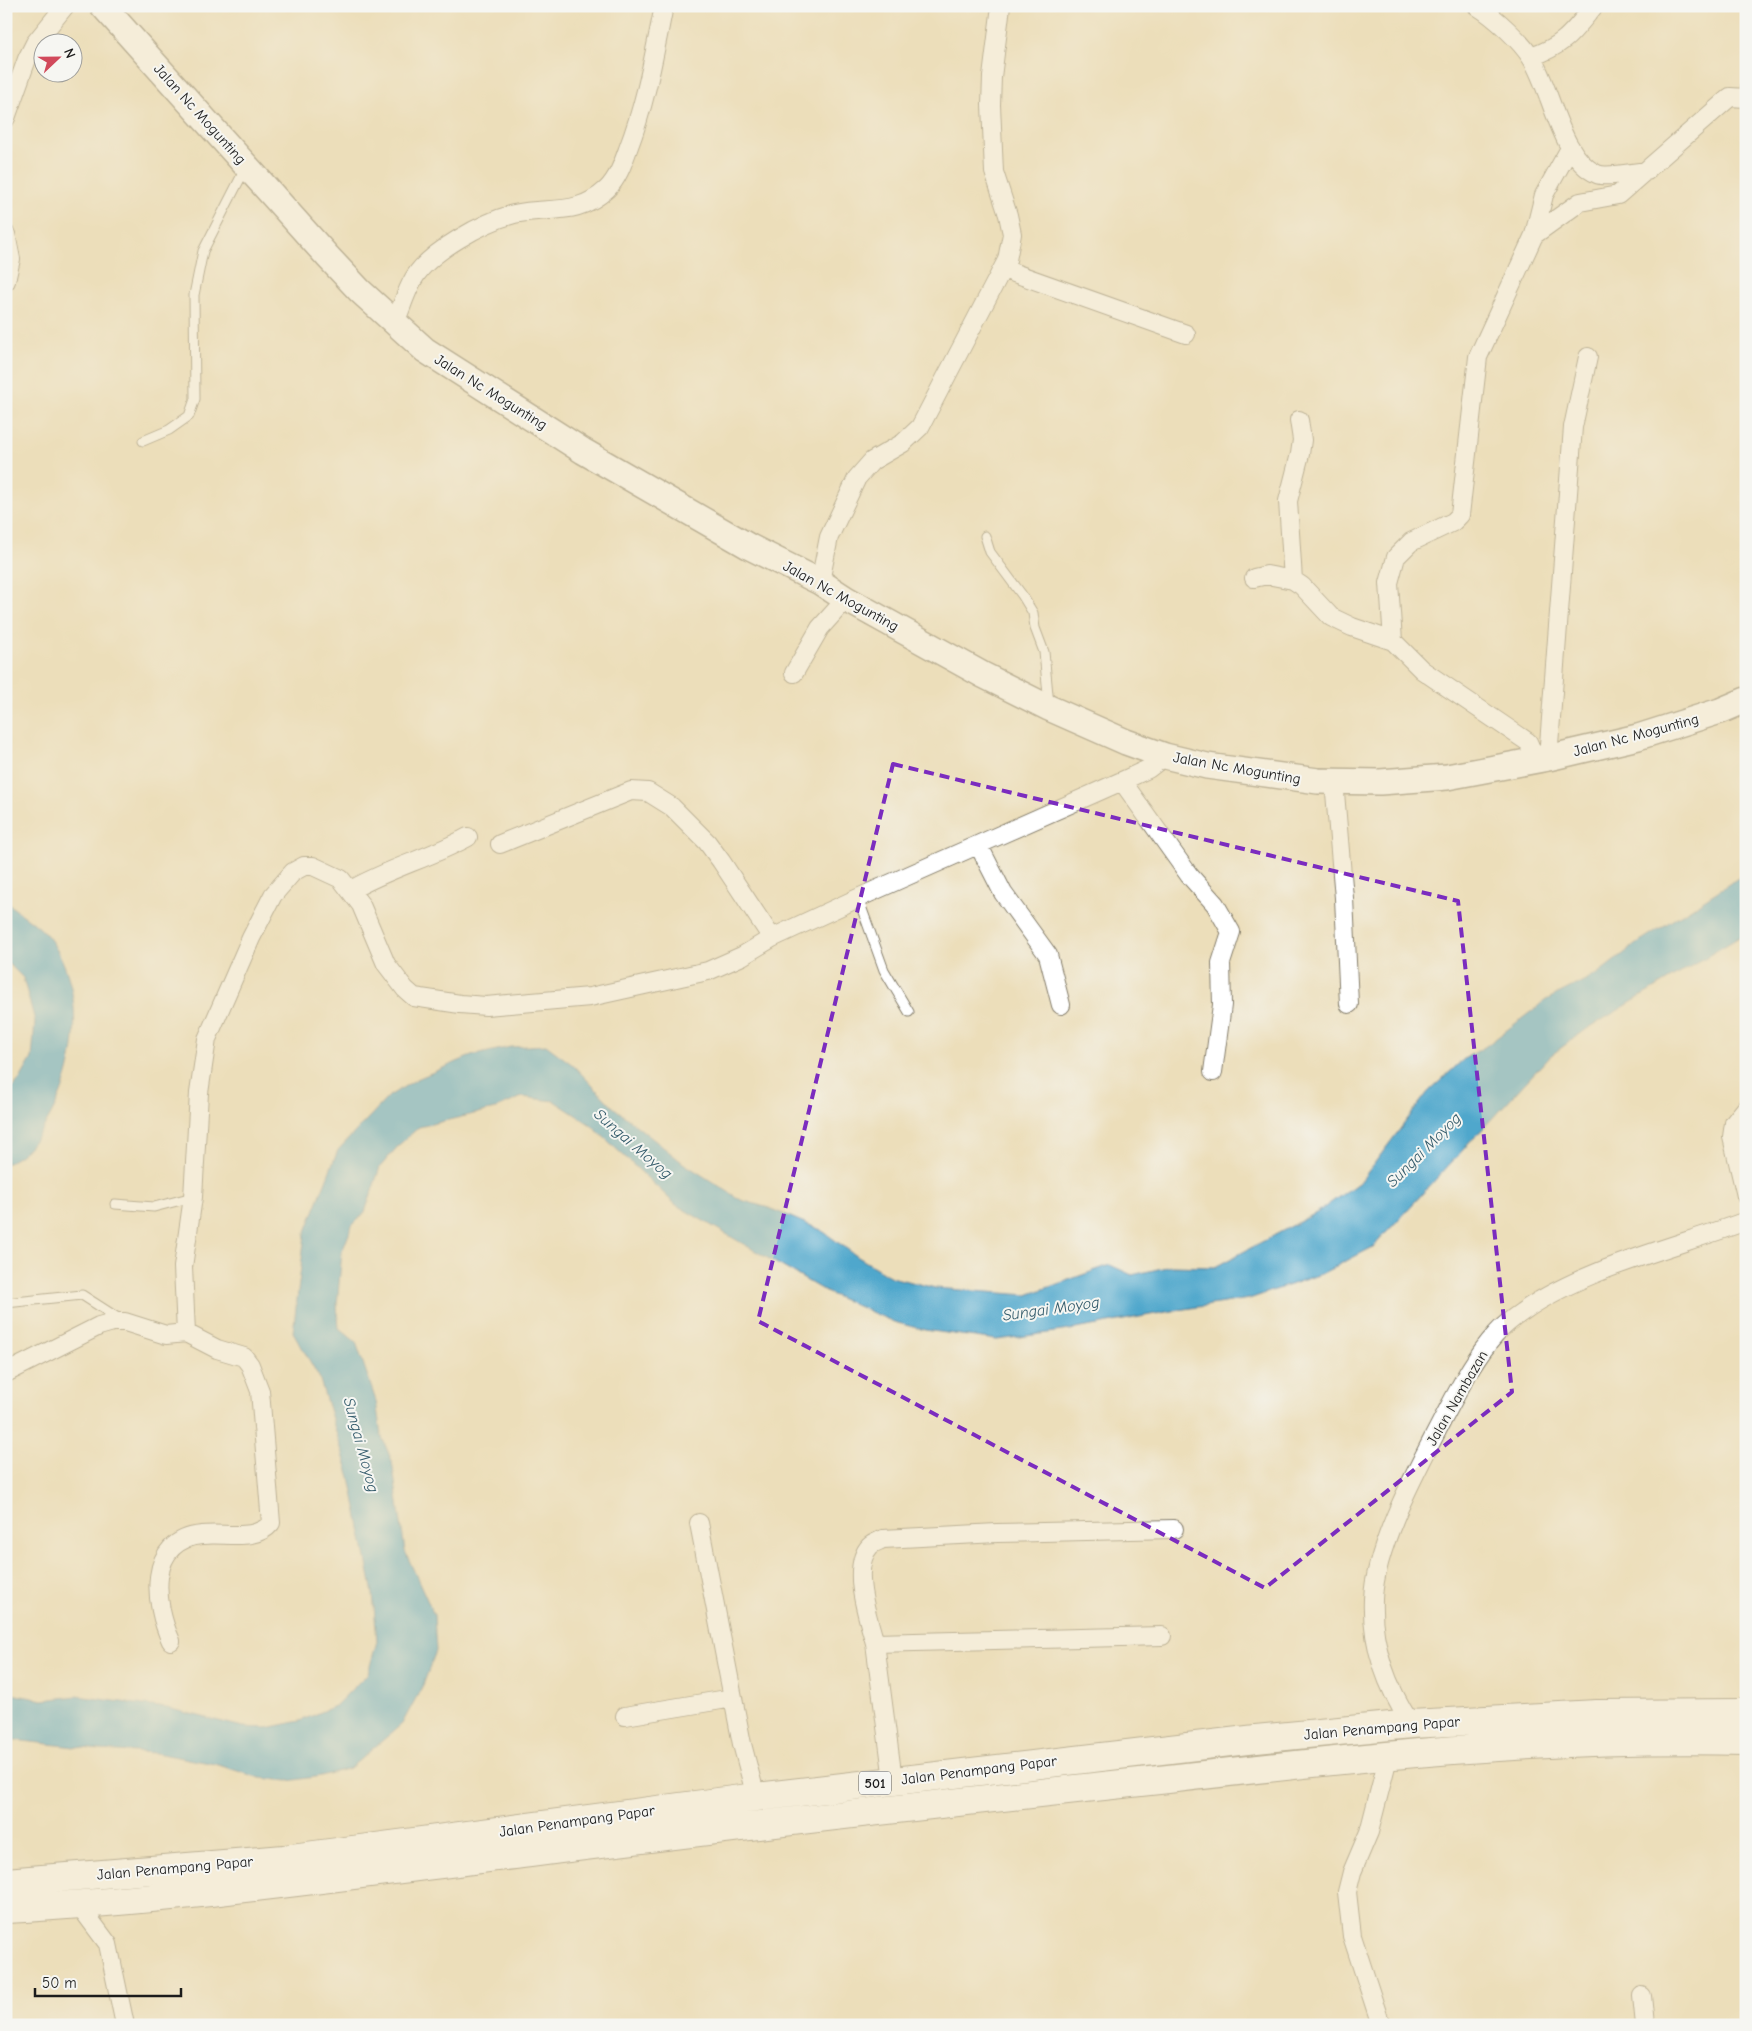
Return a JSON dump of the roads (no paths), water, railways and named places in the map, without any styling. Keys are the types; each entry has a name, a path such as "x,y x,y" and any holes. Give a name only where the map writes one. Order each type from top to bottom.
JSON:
{"main road":[{"name":"Jalan Penampang Papar","path":"6,1882 284,1859 893,1780 1256,1739 1411,1724 1597,1714 1746,1713"},
{"name":"Jalan Penampang Papar","path":"6,1908 79,1905 288,1883 766,1824 1390,1754 1608,1740 1746,1741"}],"street":[{"path":"6,118 27,59 35,43 66,6"},
{"name":"Jalan Nc Mogunting","path":"103,6 347,277 395,324 425,350 583,450 750,547 820,582 846,599 983,675 1049,708 1165,756 1207,766 1257,774 1334,781 1380,782 1447,777 1542,759 1638,737 1720,711 1746,700"},
{"path":"395,324 414,279 432,256 458,239 514,214 574,209 594,200 608,188 619,171 640,118 664,6"},
{"path":"820,582 828,537 856,478 872,461 903,443 920,427 1003,269 1012,234 994,172 991,106 992,76 1001,6"},
{"path":"1477,6 1492,15 1531,57 1545,83 1570,148 1586,168 1599,175 1647,171"},
{"path":"1531,57 1553,49 1573,32 1594,6"},
{"path":"1534,235 1580,202 1618,195 1730,97 1745,92"},
{"path":"1393,641 1389,582 1396,556 1411,542 1453,522 1460,515 1478,357 1534,235 1544,195 1570,148"},
{"path":"6,234 11,259 6,281"},
{"path":"1003,269 1186,334"},
{"path":"1542,759 1573,427 1588,357"},
{"path":"1293,580 1288,501 1302,440 1299,420"},
{"path":"1254,578 1268,575 1293,580 1331,617 1352,627 1393,641 1422,670 1528,742 1542,759"},
{"path":"794,673 820,628 846,599"},
{"path":"186,1333 184,1267 193,1197 199,1093 207,1039 250,938 273,895 293,872 304,866 313,866 341,879 361,905 386,964 405,989 414,996 460,1004 508,1005 590,996 708,971 742,956 772,938 858,898 979,846 1148,769 1165,756"},
{"path":"1122,781 1189,875 1215,904 1231,932 1221,964 1222,1004 1213,1072"},
{"path":"1334,781 1344,898 1349,1004"},
{"path":"500,844 631,791 648,792 672,807 706,842 722,861 772,938"},
{"path":"351,890 378,874 447,849 468,837"},
{"path":"979,846 1003,893 1048,956 1061,1005"},
{"path":"1746,1108 1734,1123 1732,1138 1746,1196"},
{"name":"Jalan Nambazan","path":"1411,1724 1387,1681 1374,1629 1373,1600 1375,1582 1382,1554 1412,1480 1459,1389 1479,1356 1496,1334 1510,1322 1554,1293 1612,1268 1746,1221"},
{"path":"6,1373 100,1326 113,1322 124,1322 166,1335 186,1333 217,1349 244,1357 250,1365 260,1391 271,1523 266,1529 257,1533 201,1535 190,1537 174,1547 158,1572 158,1591 164,1626 171,1641"},
{"path":"699,1523 733,1698 756,1797"},
{"path":"893,1780 875,1643 861,1584 861,1561 870,1545 883,1539 997,1533 1174,1529"},
{"path":"875,1643 1162,1636"},
{"path":"626,1716 733,1698"},
{"path":"1381,2025 1352,1936 1347,1892 1352,1872 1369,1832 1390,1754"},
{"path":"79,1905 108,1944 125,2025"},
{"path":"1642,1996 1645,2025"}],"lane":[{"path":"143,441 169,430 189,416 195,399 194,295 203,251 246,166"},
{"path":"985,536 990,552 1022,594 1033,614 1035,628 1044,652 1049,708"},
{"path":"858,898 884,970 909,1012"},
{"path":"115,1204 154,1207 193,1197"},
{"path":"6,1303 82,1295 124,1322"}],"water":[{"name":"Sungai Moyog","path":"1746,873 1746,933 1587,1029 1550,1056 1373,1247 1321,1274 1249,1299 1076,1329 997,1340 925,1330 894,1322 828,1293 676,1205 591,1125 554,1101 522,1097 495,1109 419,1127 400,1144 380,1167 365,1212 352,1226 342,1252 337,1305 339,1328 356,1342 376,1401 381,1435 392,1461 405,1551 434,1615 436,1651 423,1685 402,1724 350,1768 321,1776 288,1781 260,1778 215,1764 156,1753 100,1750 6,1739 6,1693 43,1700 77,1696 167,1708 243,1727 267,1728 300,1721 335,1706 368,1673 377,1641 373,1594 350,1477 319,1377 293,1332 305,1234 338,1150 389,1096 417,1079 471,1056 510,1047 546,1045 573,1065 612,1106 683,1163 741,1200 769,1208 821,1230 858,1257 891,1277 935,1288 1027,1295 1110,1265 1132,1275 1171,1266 1215,1267 1318,1212 1361,1181 1428,1092 1464,1059 1486,1046 1546,1000 1597,974 1640,941"},
{"path":"6,902 35,924 50,939 64,964 72,991 75,1019 73,1048 66,1077 56,1104 42,1129 25,1151 6,1164 6,1095 20,1079 32,1058 35,1021 23,978 6,961"}]}
